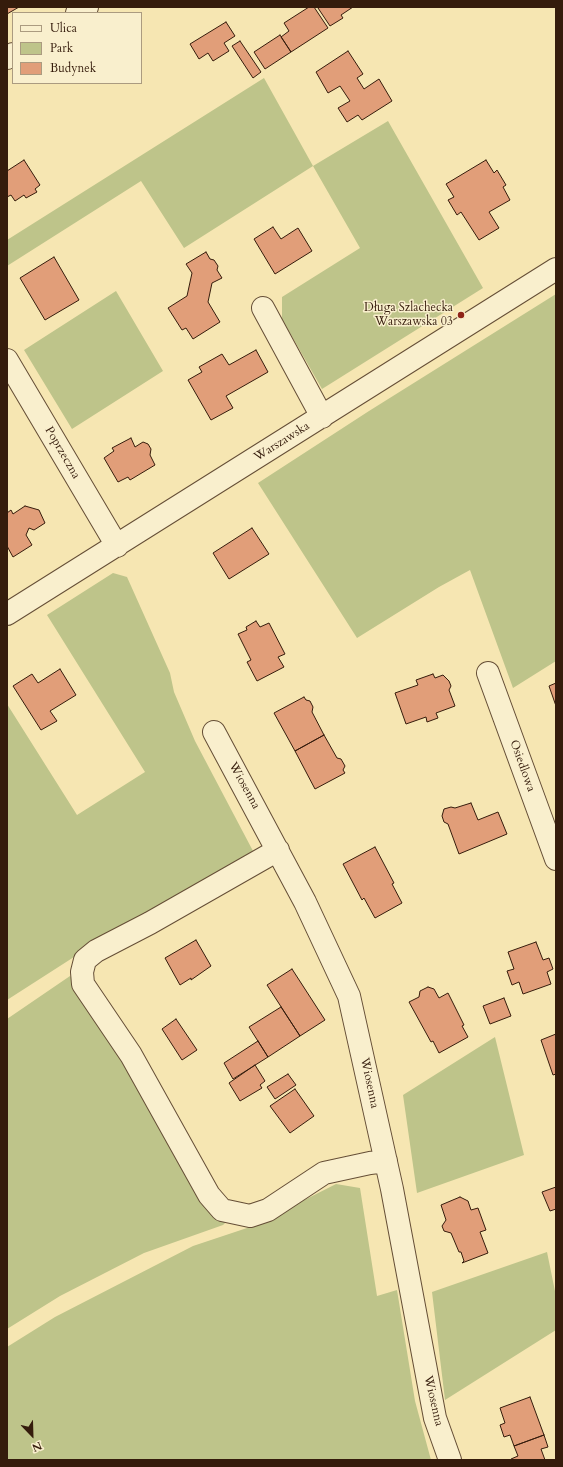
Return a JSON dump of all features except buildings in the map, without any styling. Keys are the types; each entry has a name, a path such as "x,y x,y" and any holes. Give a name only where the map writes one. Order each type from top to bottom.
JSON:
{"street":[{"name":"Warszawska","path":"7,614 556,269"},
{"path":"263,308 322,417"},
{"name":"Poprzeczna","path":"7,360 117,546"},
{"name":"Osiedlowa","path":"488,673 556,859"},
{"name":"Wiosenna","path":"214,732 305,902 348,996 386,1161 435,1418 450,1460"},
{"path":"278,850 150,923 96,951 85,960 82,972 83,984 131,1055 209,1195 222,1210 250,1216 268,1210 324,1173 386,1161"}],"green space":[{"path":"264,78 313,166 184,248 141,181 7,266 7,240"},
{"path":"388,121 483,288 322,389 282,319 282,297 360,248 313,166"},
{"path":"116,291 163,371 72,429 24,350"},
{"path":"556,294 556,661 513,688 470,570 439,587 357,638 258,483 369,411"},
{"path":"113,573 127,577 170,673 174,692 195,741 253,851 88,948 7,1000 7,704 77,815 145,772 47,615"},
{"path":"70,976 97,1015 226,1222 223,1225 144,1253 60,1296 7,1329 7,1019"},
{"path":"495,1037 524,1155 417,1193 403,1095"},
{"path":"336,1184 360,1188 377,1296 397,1290 415,1401 431,1460 7,1460 7,1347 55,1317 193,1246 253,1226"},
{"path":"547,1252 556,1296 556,1330 445,1400 432,1292"}],"place":[{"name":"Długa Szlachecka Warszawska 03","path":"461,315"}]}
